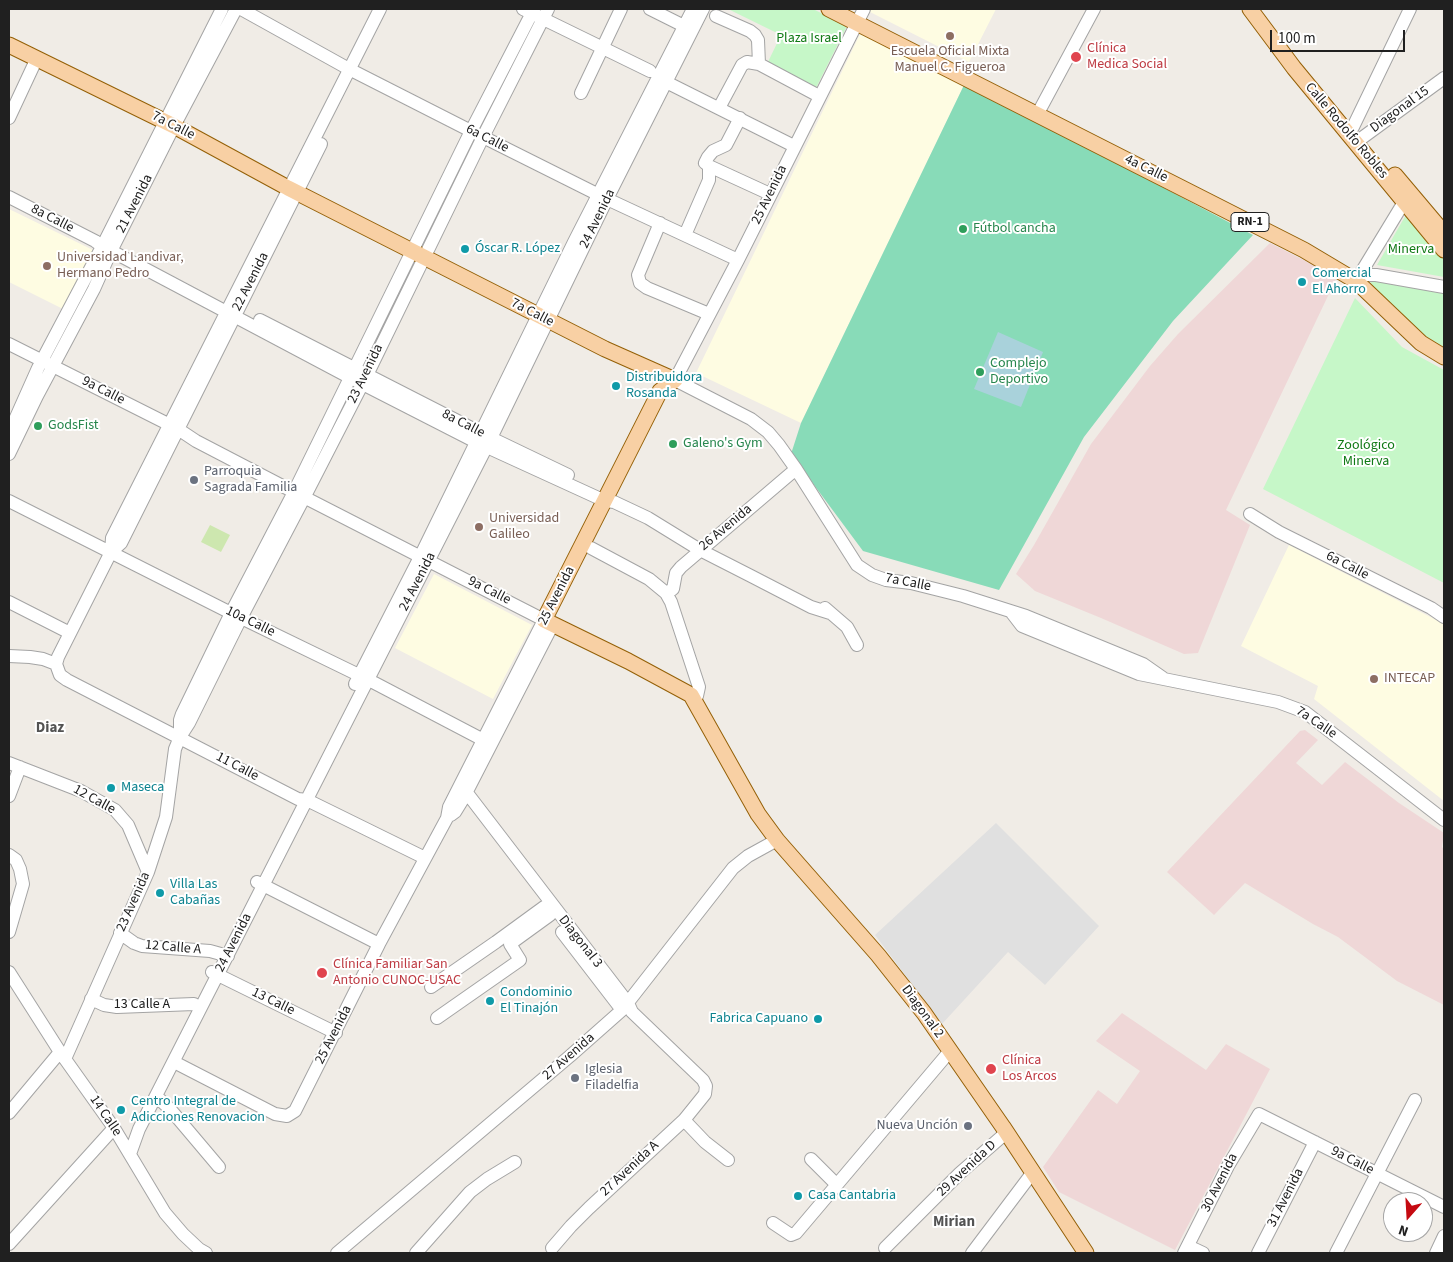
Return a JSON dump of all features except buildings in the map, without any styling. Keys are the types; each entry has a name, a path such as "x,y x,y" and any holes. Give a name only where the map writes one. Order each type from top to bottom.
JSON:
{"main road":[{"name":"4a Calle","path":"830,9 860,16"},
{"name":"4a Calle","path":"842,9 860,16 1039,112 1287,235 1358,278 1418,334 1444,351"},
{"name":"Calle Rodolfo Robles","path":"1250,9 1287,60 1355,135 1408,198 1444,250"},
{"name":"Calle Rodolfo Robles","path":"1262,9 1355,135"},
{"name":"7a Calle","path":"9,45 169,124 292,190 604,350 675,380"},
{"name":"Calle Rodolfo Robles","path":"1408,198 1444,233"},
{"name":"4a Calle","path":"1358,278 1420,343 1444,357"},
{"name":"25 Avenida","path":"549,622 591,548 660,391 675,380"},
{"name":"25 Avenida","path":"549,622 611,499"},
{"name":"9a Calle","path":"549,622 691,695 740,784"},
{"name":"Diagonal 2","path":"740,784 758,814 777,840 878,955 924,1014 1007,1132 1086,1253"}],"street":[{"name":"21 Avenida","path":"169,124 222,9"},
{"name":"21 Avenida","path":"9,433 46,368 106,245 169,124 236,9"},
{"name":"6a Calle","path":"241,9 353,71 477,134 603,197 738,260"},
{"name":"22 Avenida","path":"353,71 380,9"},
{"name":"22 Avenida","path":"56,666 70,633 111,552 121,543 172,430 292,190 353,71 388,9"},
{"path":"581,93 621,9"},
{"path":"650,9 688,28"},
{"name":"24 Avenida","path":"603,197 666,82 688,28 693,9"},
{"name":"24 Avenida","path":"126,1149 137,1135 174,1062 224,954 544,318 603,197 658,75 688,28 703,9"},
{"path":"1039,112 1094,9"},
{"path":"1355,135 1410,9"},
{"path":"538,11 603,48 650,71"},
{"name":"23 Avenida","path":"9,1113 63,1056 91,999 148,872 166,817 176,749 180,737 182,714 299,495 364,379 418,254 538,11"},
{"path":"716,16 755,35 758,40 759,64"},
{"name":"25 Avenida","path":"675,380 738,260 860,16"},
{"path":"9,105 35,57"},
{"path":"9,118 35,57"},
{"path":"719,108 742,65 747,62 759,64 819,96"},
{"name":"Diagonal 15","path":"1355,135 1444,78"},
{"path":"666,82 794,146"},
{"path":"740,118 726,145 713,151 705,163 770,194"},
{"path":"684,235 709,180 710,166"},
{"name":"8a Calle","path":"9,197 106,245 483,440 611,499 773,583 811,606 830,613 847,627 857,645"},
{"path":"1358,278 1408,198"},
{"path":"660,223 638,275 640,283 646,288 709,314"},
{"name":"23 Avenida","path":"299,495 351,372 418,254"},
{"path":"1358,278 1376,275 1444,287"},
{"name":"9a Calle","path":"9,344 46,368"},
{"name":"9a Calle","path":"9,353 46,368 196,441 549,622"},
{"name":"21 Avenida","path":"9,454 37,396 46,368"},
{"name":"7a Calle","path":"675,380 751,419 768,432 779,444 796,469 857,564 872,575 886,580 911,583 963,596 1012,612 1022,626 1139,674 1278,702 1305,712 1444,820"},
{"name":"26 Avenida","path":"668,597 673,589 678,570 796,469"},
{"name":"10a Calle","path":"9,500 363,677 487,742"},
{"name":"6a Calle","path":"1250,514 1279,532 1431,608 1444,617"},
{"path":"591,548 649,579 668,597 699,687 695,700"},
{"path":"9,602 70,633"},
{"name":"25 Avenida","path":"174,1062 270,1112 287,1116 295,1111 379,944 447,818 449,808 461,794 549,622"},
{"name":"11 Calle","path":"9,656 43,659 56,666 63,677 302,799 424,858"},
{"path":"9,796 14,765"},
{"name":"12 Calle","path":"14,765 81,791 115,810 128,825 148,872"},
{"name":"Diagonal 3","path":"461,794 547,911 625,1006 703,1080 706,1089"},
{"name":"Diagonal 3","path":"461,794 625,1006"},
{"name":"27 Avenida","path":"337,1253 570,1056 625,1006 733,868 748,856 777,840"},
{"path":"9,856 16,860 23,884 9,932"},
{"path":"260,883 379,944"},
{"path":"431,987 534,916 547,911"},
{"path":"437,1018 520,960 510,944 547,911"},
{"name":"12 Calle A","path":"120,933 142,946 224,954"},
{"name":"14 Calle","path":"9,972 63,1056 114,1128 165,1213 183,1234 206,1253"},
{"name":"24 Avenida","path":"126,1149 194,1004 215,973"},
{"name":"13 Calle","path":"215,973 336,1032"},
{"name":"13 Calle A","path":"91,999 104,1005 118,1007 194,1004"},
{"path":"773,1223 792,1235 950,1051"},
{"name":"27 Avenida A","path":"552,1248 589,1208 684,1120 705,1094 706,1089"},
{"path":"156,1096 170,1109 219,1167"},
{"path":"1336,1253 1415,1100"},
{"name":"9a Calle","path":"1259,1114 1444,1207"},
{"name":"30 Avenida","path":"1186,1250 1228,1166 1259,1114"},
{"path":"684,1120 704,1142 728,1160"},
{"path":"9,1244 114,1128"},
{"name":"29 Avenida D","path":"886,1248 960,1173 1007,1132"},
{"name":"31 Avenida","path":"1258,1253 1315,1142"},
{"path":"811,1160 836,1184"},
{"path":"416,1253 470,1192 514,1162"},
{"path":"972,1253 1033,1172"},
{"path":"1436,1253 1444,1236"},
{"path":"1186,1250 1203,1253"}],"shaded area":[{"name":"Escuela Oficial Mixta Manuel C. Figueroa","path":"869,9 996,9 969,62 868,11"},
{"path":"861,32 965,83 801,423 696,373"},
{"name":"Universidad Landivar, Hermano Pedro","path":"9,209 93,250 63,309 9,282"},
{"path":"1270,243 1337,277 1226,510 1250,525 1198,653 1184,654 1035,591 1016,574 1091,444 1150,366 1178,334"},
{"name":"INTECAP","path":"1289,545 1444,624 1444,801 1314,699 1318,686 1241,646"},
{"path":"434,574 532,625 493,699 395,648"},
{"path":"1305,730 1318,740 1296,763 1322,785 1345,762 1399,803 1444,833 1442,847 1444,849 1444,1005 1397,981 1338,937 1245,883 1214,915 1167,872 1300,731"},
{"path":"996,823 1099,926 1045,985 1008,952 942,1024 875,935"},
{"path":"1122,1013 1206,1070 1226,1044 1270,1069 1175,1250 1059,1192 1043,1167 1098,1090 1117,1104 1140,1071 1096,1041"}],"green space":[{"name":"Plaza Israel","path":"728,9 813,9 847,26 815,90 766,66 781,35"},
{"name":"Complejo Deportivo","path":"965,83 1253,235 1173,321 1084,437 999,590 863,551 791,454 801,423"},
{"name":"Minerva","path":"1407,213 1444,257 1444,277 1377,265"},
{"path":"1375,280 1444,294 1444,347 1422,334 1372,286 1370,281"},
{"name":"Zoológico Minerva","path":"1355,298 1402,347 1444,370 1444,583 1263,489"},
{"path":"210,525 230,535 221,552 201,542"}],"water":[{"path":"998,332 1043,352 1021,407 974,389"}],"place":[{"name":"Escuela Oficial Mixta Manuel C. Figueroa","path":"950,36"},
{"name":"Clínica Medica Social","path":"1076,57"},
{"name":"Fútbol cancha","path":"963,229"},
{"name":"Óscar R. López","path":"465,249"},
{"name":"Universidad Landivar, Hermano Pedro","path":"47,266"},
{"name":"Comercial El Ahorro","path":"1302,282"},
{"name":"Complejo Deportivo","path":"980,372"},
{"name":"Distribuidora Rosanda","path":"616,386"},
{"name":"GodsFist","path":"38,426"},
{"name":"Galeno's Gym","path":"673,444"},
{"name":"Parroquia Sagrada Familia","path":"194,480"},
{"name":"Universidad Galileo","path":"479,527"},
{"name":"INTECAP","path":"1374,679"},
{"name":"Maseca","path":"111,788"},
{"name":"Villa Las Cabañas","path":"160,893"},
{"name":"Clínica Familiar San Antonio CUNOC-USAC","path":"322,973"},
{"name":"Condominio El Tinajón","path":"490,1001"},
{"name":"Fabrica Capuano","path":"818,1019"},
{"name":"Clínica Los Arcos","path":"991,1069"},
{"name":"Iglesia Filadelfia","path":"575,1078"},
{"name":"Centro Integral de Adicciones Renovacion","path":"121,1110"},
{"name":"Nueva Unción","path":"968,1126"},
{"name":"Casa Cantabria","path":"798,1196"}],"district":[{"name":"Diaz","path":"50,729"},
{"name":"Mirian","path":"954,1223"}]}
